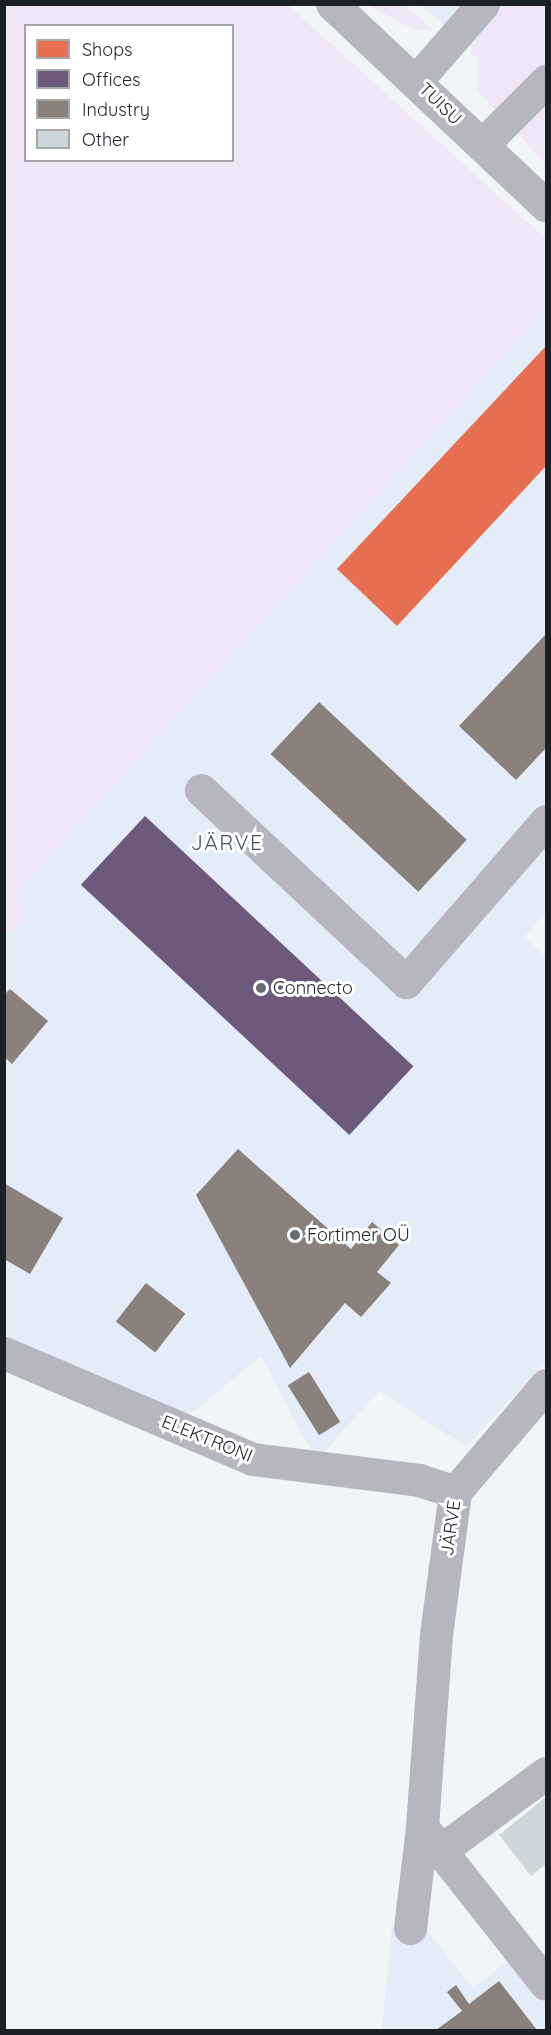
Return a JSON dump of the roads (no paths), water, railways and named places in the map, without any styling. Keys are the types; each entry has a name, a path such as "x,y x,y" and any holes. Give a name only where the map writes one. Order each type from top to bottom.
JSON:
{"street":[{"name":"TUISU","path":"332,4 546,206"},
{"path":"416,81 483,4"},
{"path":"482,145 546,81"},
{"path":"201,790 406,982 546,821"},
{"name":"ELEKTRONI","path":"4,1353 253,1459 419,1480 455,1492"},
{"name":"JÄRVE","path":"410,1928 431,1838 436,1635 455,1492 546,1385"},
{"path":"546,1773 431,1838 546,1984"}],"place":[{"name":"Connecto","path":"261,988"},
{"name":"Fortimer OÜ","path":"295,1235"}],"district":[{"name":"JÄRVE","path":"227,842"}]}
